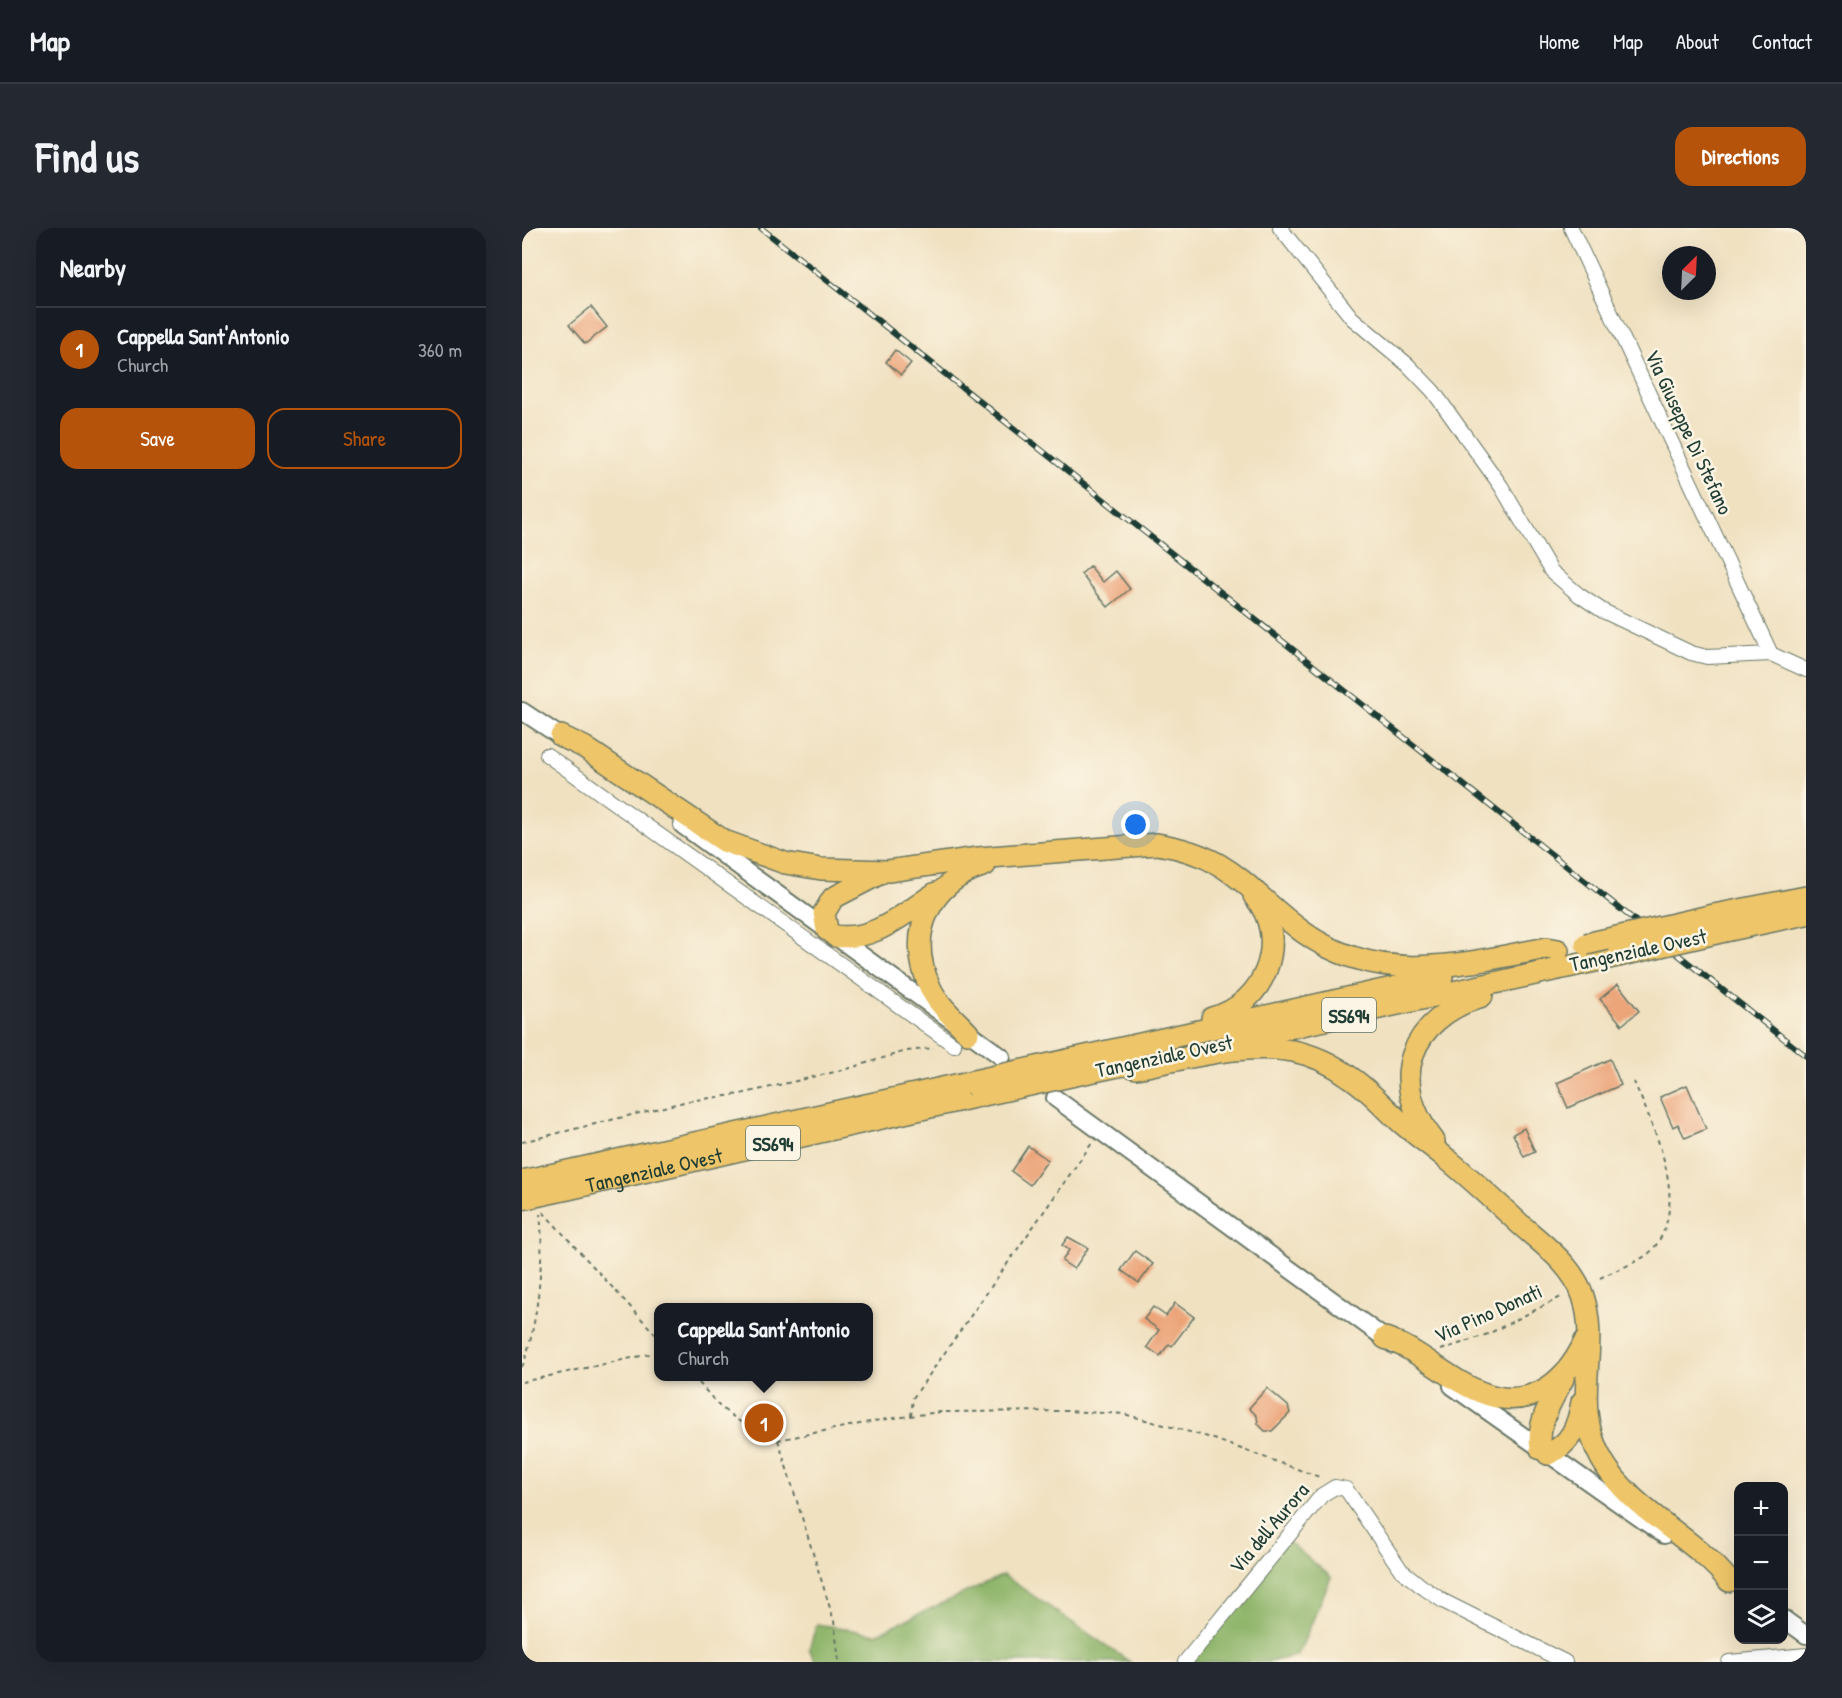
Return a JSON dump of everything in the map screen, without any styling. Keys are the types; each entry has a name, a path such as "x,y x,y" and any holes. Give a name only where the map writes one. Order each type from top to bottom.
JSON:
{"highway":[{"path":"561,736 584,747 698,826 747,851 785,863 821,869 888,870 978,858 1140,843 1157,844 1202,855 1234,873 1304,933 1325,945 1370,962 1422,969 1547,948 1558,950"},
{"path":"888,870 834,898 824,913 831,933 853,937 878,930 960,874 1016,856"},
{"path":"1074,1067 1089,1048 1216,1017 1237,1008 1254,992 1264,976 1272,954 1271,934 1268,920 1259,902 1234,873"},
{"path":"946,885 935,897 927,913 921,934 921,953 930,987 961,1039"},
{"name":"Tangenziale Ovest","path":"1074,1067 1125,1065 1600,953 1720,923 1806,897"},
{"name":"Tangenziale Ovest","path":"522,1199 564,1181 1074,1067 1558,950 1600,953 1720,923 1806,914"},
{"path":"1447,1158 1416,1114 1410,1091 1409,1070 1416,1048 1427,1028 1444,1012 1463,1002 1583,968 1600,953"},
{"path":"1125,1065 1136,1068 1243,1050 1293,1051 1314,1057 1352,1078 1406,1127 1447,1158 1567,1267 1583,1295 1588,1335 1585,1408 1591,1433 1611,1474 1640,1506 1714,1563 1734,1585"},
{"name":"Tangenziale Ovest","path":"522,1181 564,1181"},
{"path":"1585,1387 1574,1433 1559,1449 1544,1451 1539,1439 1544,1415 1588,1335"},
{"path":"1385,1338 1403,1344 1472,1389 1490,1397 1509,1400 1530,1396 1556,1383 1566,1373"}],"street":[{"path":"1280,228 1352,318 1408,365 1433,391 1501,486 1551,571 1604,611 1691,652 1707,657 1771,654 1806,670"},
{"name":"Via Giuseppe Di Stefano","path":"1571,228 1771,654"},
{"path":"522,711 561,736 831,933 961,1039"},
{"path":"547,755 961,1039 1002,1057"},
{"path":"1055,1098 1385,1338 1734,1585"},
{"name":"Via dell'Aurora","path":"1185,1662 1322,1495 1335,1487 1346,1489 1401,1570 1421,1586 1443,1601 1565,1662"},
{"path":"1788,1622 1806,1635"},
{"path":"1729,1662 1806,1655"}],"path":[{"path":"522,1142 688,1101 741,1094 961,1039"},
{"path":"1600,1278 1652,1251 1659,1240 1669,1211 1671,1189 1665,1162 1634,1082"},
{"path":"911,1416 913,1398 1100,1131"},
{"path":"522,1367 534,1315 543,1250 538,1205 654,1333"},
{"name":"Via Pino Donati","path":"1426,1359 1442,1349 1488,1334 1563,1296"},
{"path":"522,1382 654,1353"},
{"path":"697,1381 720,1407 754,1432 778,1440 940,1412 1069,1411 1124,1414 1208,1437 1322,1478 1335,1487"},
{"path":"778,1440 834,1621 839,1662"}],"green space":[{"path":"1285,1539 1331,1577 1298,1655 1269,1662 1185,1662"},
{"path":"1003,1575 1130,1662 816,1662 809,1649 817,1624 876,1634"}],"building":[{"path":"591,307 607,327 585,344 569,325"},
{"path":"895,350 911,363 901,375 886,362"},
{"path":"1090,566 1103,582 1116,571 1130,589 1108,607 1081,574"},
{"path":"1618,984 1639,1011 1622,1025 1600,999"},
{"path":"1610,1059 1621,1085 1568,1108 1557,1083"},
{"path":"1687,1085 1706,1129 1685,1138 1678,1124 1673,1127 1660,1097"},
{"path":"1524,1128 1535,1152 1524,1157 1513,1134"},
{"path":"1028,1146 1048,1160 1030,1185 1011,1171"},
{"path":"1068,1237 1088,1248 1074,1269 1062,1261 1069,1250 1062,1245"},
{"path":"1135,1251 1153,1264 1139,1283 1121,1270"},
{"path":"1175,1303 1194,1317 1172,1346 1169,1344 1160,1356 1147,1347 1159,1330 1144,1319 1153,1307 1166,1316"},
{"path":"1267,1388 1288,1406 1290,1413 1272,1431 1265,1431 1258,1424 1257,1416 1249,1408"}],"railway":[{"path":"761,228 1806,1056"}],"place":[{"name":"Cappella Sant'Antonio","path":"764,1423"}]}
